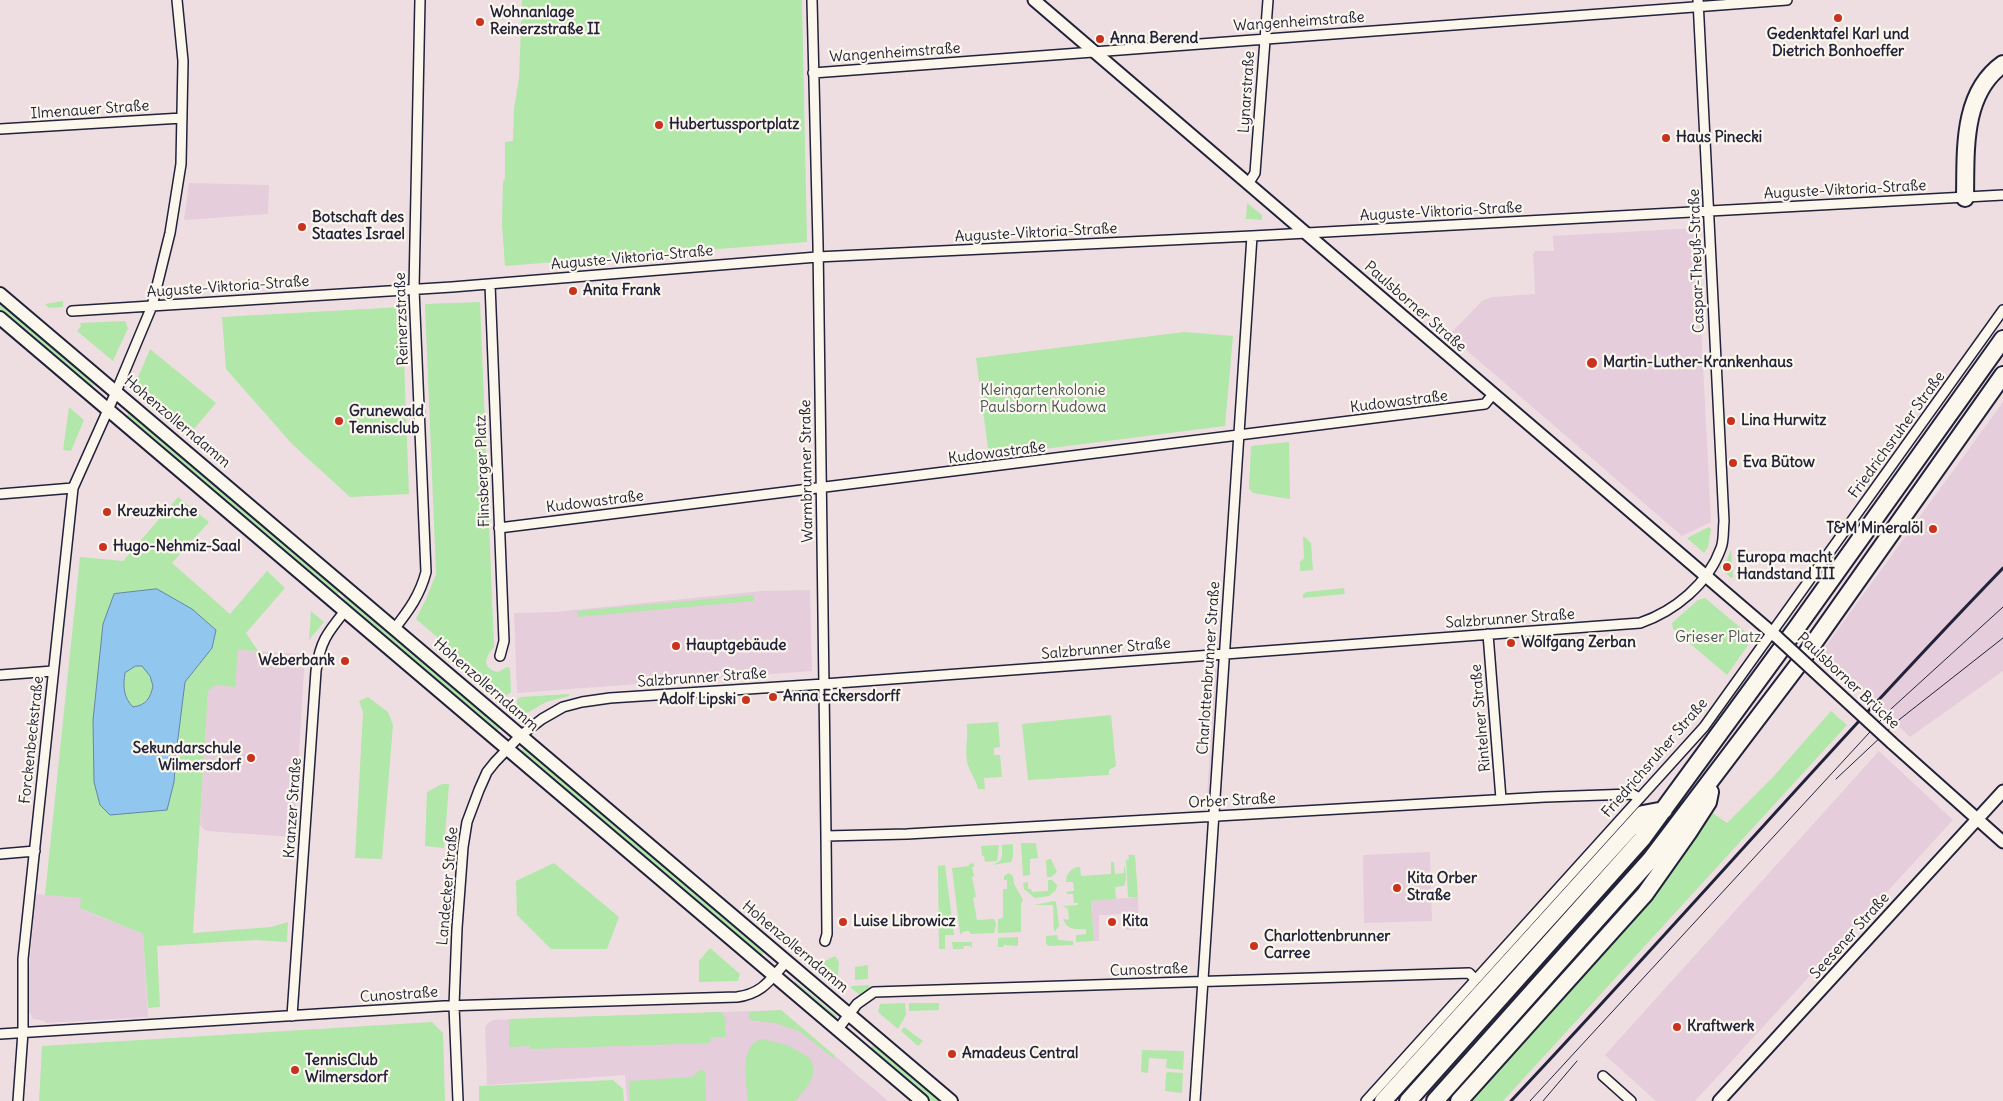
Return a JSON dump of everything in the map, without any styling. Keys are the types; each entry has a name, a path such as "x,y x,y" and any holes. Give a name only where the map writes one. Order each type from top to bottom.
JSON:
{"highway":[{"path":"1966,198 1965,164 1969,117 1976,97 1986,81 2003,64"},
{"path":"1408,1101 1642,839 2003,339"},
{"path":"1435,1101 1651,859 1801,661 2003,375"},
{"path":"1458,1101 1645,894 1708,802 1713,779"},
{"path":"1384,1101 1643,814 1664,810"}],"main road":[{"name":"Hohenzollerndamm","path":"0,294 951,1101"},
{"path":"0,318 922,1101"}],"street":[{"name":"Forckenbeckstraße","path":"18,1101 23,1032 23,959 52,671 73,488 152,306 170,233 181,164 183,61 177,0"},
{"name":"Reinerzstraße","path":"395,628 416,600 422,588 426,572 414,289 420,0"},
{"name":"Warmbrunner Straße","path":"812,0 824,684 827,934 825,941"},
{"name":"Paulsborner Straße","path":"1034,0 1775,635"},
{"name":"Lynarstraße","path":"1248,184 1255,173 1268,0"},
{"name":"Wangenheimstraße","path":"813,72 1265,39 1698,3 1787,0"},
{"name":"Caspar-Theyß-Straße","path":"1698,3 1724,521 1722,547 1706,576"},
{"name":"Ilmenauer Straße","path":"0,129 182,118"},
{"name":"Auguste-Viktoria-Straße","path":"72,312 490,284 817,257 2003,196"},
{"name":"Charlottenbrunner Straße","path":"1195,1101 1252,236"},
{"name":"Flinsberger Platz","path":"490,284 504,641 500,656"},
{"name":"Friedrichsruher Straße","path":"1366,1101 1704,727 1775,635 2003,310"},
{"name":"Kudowastraße","path":"499,528 1485,404 1493,394"},
{"path":"0,494 73,488"},
{"name":"Salzbrunner Straße","path":"507,749 542,719 563,708 582,702 610,698 824,684 1640,623 1658,617 1674,607 1706,576"},
{"name":"Kranzer Straße","path":"292,1016 316,671 319,650 333,625 345,611"},
{"name":"Rintelner Straße","path":"1488,634 1501,799"},
{"name":"Paulsborner Brücke","path":"1775,635 1977,820"},
{"path":"0,675 52,671"},
{"name":"Landecker Straße","path":"458,1101 454,1006 463,847 467,822 487,772 507,749"},
{"name":"Seesener Straße","path":"1719,1101 2003,791"},
{"name":"Orber Straße","path":"826,836 907,834 1501,799 1632,794 1638,798"},
{"path":"1977,820 2003,842"},
{"path":"0,854 34,851"},
{"name":"Cunostraße","path":"0,1034 454,1006 742,996 760,990 786,962"},
{"name":"Cunostraße","path":"838,1030 857,1004 874,992 1469,973 1475,979"},
{"path":"1603,1076 1631,1101"}],"shaded area":[{"path":"189,183 269,185 268,214 184,220"},
{"name":"Martin-Luther-Krankenhaus","path":"1696,228 1711,522 1682,536 1449,335 1482,301 1492,297 1535,294 1533,254 1535,251 1554,251 1553,236"},
{"path":"2003,402 2003,671 1910,737 1820,654"},
{"path":"810,590 812,671 517,693 514,613 555,612 762,591"},
{"name":"Sekundarschule Wilmersdorf","path":"238,650 305,654 294,837 206,831 200,825 208,691"},
{"path":"1215,669 1230,669 1221,798 1207,798"},
{"path":"1879,751 1953,820 1695,1101 1656,1101 1605,1055"},
{"name":"Kita Orber Straße","path":"1430,852 1432,921 1364,923 1363,855"},
{"path":"36,894 81,898 81,909 143,934 148,1017 45,1023 45,1021 33,1019 28,1012 28,980"},
{"path":"1138,897 1139,929 1126,930 1125,914 1099,915 1099,941 1094,941 1091,901"},
{"path":"781,1010 888,1101 627,1101 625,1075 487,1085 485,1028 493,1020"}],"green space":[{"name":"Hubertussportplatz","path":"522,0 802,0 807,242 505,266 502,225 505,142 513,141 514,109 519,78"},
{"path":"1247,203 1262,215 1262,220 1246,219"},
{"path":"0,301 95,381 92,389 0,311"},
{"path":"63,301 63,307 49,308 45,304"},
{"path":"480,302 494,647 488,655 486,662 489,668 498,672 507,667 510,668 511,692 506,696 416,619 436,574 425,304"},
{"name":"Grunewald Tennisclub","path":"402,307 409,494 350,497 292,444 226,369 222,317"},
{"path":"125,321 128,328 113,361 77,331 81,326 80,323"},
{"name":"Kleingartenkolonie Paulsborn Kudowa","path":"1184,332 1233,336 1225,426 989,456 976,358"},
{"path":"150,349 216,403 193,430 136,382"},
{"path":"69,407 84,420 71,451 63,450"},
{"path":"129,410 341,590 335,597 126,419"},
{"path":"1289,442 1290,499 1253,493 1249,489 1251,446"},
{"path":"178,497 209,522 172,563 230,614 267,571 285,588 246,633 258,651 238,650 235,687 215,685 208,691 193,933 271,927 288,922 287,942 256,940 157,946 160,1007 148,1008 143,934 80,908 81,898 45,895 80,557 123,561","holes":["103,624 212,648 185,682 174,782 94,782 93,720"]},
{"path":"1709,527 1711,529 1708,547 1704,553 1687,538"},
{"path":"1303,537 1311,543 1313,570 1300,571 1300,562 1304,558"},
{"path":"1731,549 1733,577 1731,578 1719,567 1727,560"},
{"path":"1344,588 1345,594 1303,598 1303,594 1306,592"},
{"path":"346,595 501,727 495,732 341,601"},
{"path":"754,595 754,601 577,617 577,611"},
{"name":"Grieser Platz","path":"1705,598 1753,638 1727,675 1673,629 1672,623 1698,600"},
{"path":"311,611 324,622 309,640"},
{"path":"136,666 142,666 151,676 153,686 147,701 133,707 126,695 124,683 125,673"},
{"path":"569,694 569,696 546,702 526,713 517,705 517,700 520,697"},
{"path":"368,697 388,712 393,725 382,859 355,858 363,712 359,701"},
{"path":"1831,711 1847,725 1503,1101 1470,1101 1641,911 1710,811 1727,823 1773,777"},
{"path":"1111,715 1116,766 1109,770 1109,775 1028,780 1022,724"},
{"path":"998,722 1000,747 994,748 994,755 1000,755 1002,777 984,778 985,789 978,789 967,762 967,724"},
{"path":"524,748 527,748 766,950 761,956 520,753"},
{"path":"442,784 449,784 444,848 425,846 427,792"},
{"path":"1021,843 1036,843 1038,858 1030,859 1030,875 1023,876"},
{"path":"1013,844 1011,862 992,865 999,862 1002,858 1002,845"},
{"path":"999,845 997,861 985,862 981,846"},
{"path":"1128,855 1135,855 1138,897 1128,897 1126,860 1129,859"},
{"path":"1051,859 1057,872 1051,877 1047,877 1046,860"},
{"path":"1111,862 1114,862 1115,874 1124,873 1125,866 1126,879 1124,886 1115,887 1116,899 1091,901 1094,941 1076,942 1076,935 1086,934 1086,929 1075,929 1067,926 1063,919 1069,920 1068,909 1063,906 1078,905 1078,903 1074,903 1073,894 1067,894 1066,892 1074,891 1073,882 1066,882 1067,876 1077,867 1080,867 1081,876 1111,874"},
{"path":"554,863 619,917 607,949 551,949 517,915 516,881"},
{"path":"974,863 974,867 972,867 974,876 972,877 976,897 973,898 977,920 994,919 996,924 994,933 970,934 969,931 960,934 952,868 969,866 969,864"},
{"path":"945,865 954,935 945,935 945,949 939,949 938,866"},
{"path":"1009,873 1013,876 1014,884 1023,900 1021,904 1021,932 998,933 998,919 1003,918 1003,889 1007,889 1007,880 1004,880 1004,876"},
{"path":"1048,880 1052,880 1057,885 1056,890 1049,896 1035,898 1024,889 1023,883 1028,882 1028,889 1031,889 1032,892 1048,891"},
{"path":"1056,902 1059,926 1054,932 1053,905 1034,905"},
{"path":"1057,935 1058,940 1073,941 1073,945 1048,946 1046,936"},
{"path":"1018,937 1018,946 1004,945 1003,947 998,947 998,938"},
{"path":"952,942 972,942 972,948 964,946 963,949 953,949"},
{"path":"710,948 740,974 738,981 699,982 699,961"},
{"path":"835,956 839,962 838,977 823,962"},
{"path":"868,965 868,979 855,980 855,967"},
{"path":"795,981 837,1016 835,1018 793,984"},
{"path":"869,985 870,989 860,995 851,988 852,986"},
{"path":"905,1003 906,1015 898,1029 878,1012 880,1004"},
{"path":"909,1003 939,1003 939,1010 909,1011"},
{"path":"781,1010 835,1056 833,1058 799,1031 775,1023 749,1020 749,1012"},
{"path":"721,1012 726,1019 725,1037 711,1037 710,1043 530,1049 530,1046 509,1047 509,1019"},
{"name":"TennisClub Wilmersdorf","path":"432,1022 443,1033 445,1101 39,1101 42,1046"},
{"path":"904,1027 923,1041 918,1046 901,1031"},
{"path":"762,1039 789,1046 810,1058 813,1071 812,1076 795,1101 748,1101 747,1056 754,1043"},
{"path":"875,1043 943,1101 931,1101 870,1049"},
{"path":"1142,1050 1184,1051 1183,1070 1166,1068 1167,1059 1149,1058 1148,1073 1141,1072"},
{"path":"700,1070 705,1071 706,1101 630,1101 629,1081 692,1077"},
{"path":"1166,1073 1183,1073 1182,1093 1165,1091"},
{"path":"613,1080 623,1089 624,1101 479,1101 479,1086"}],"water":[{"path":"157,589 192,609 216,630 212,648 185,682 174,782 167,810 110,815 100,805 94,782 93,720 103,624 114,594","holes":["136,666 142,666 150,676 153,686 147,701 133,707 127,699 125,691 125,673"]}],"tram line":[{"path":"1530,1101 1892,708 2003,607"},
{"path":"1836,779 1900,719 2003,638"},
{"path":"1543,1101 1577,1061"}],"railway":[{"path":"1511,1101 1879,700 2003,568"}],"place":[{"name":"Gedenktafel Karl und Dietrich Bonhoeffer","path":"1838,18"},
{"name":"Wohnanlage Reinerzstraße II","path":"480,22"},
{"name":"Anna Berend","path":"1100,39"},
{"name":"Hubertussportplatz","path":"659,125"},
{"name":"Haus Pinecki","path":"1666,138"},
{"name":"Botschaft des Staates Israel","path":"302,227"},
{"name":"Anita Frank","path":"573,291"},
{"name":"Martin-Luther-Krankenhaus","path":"1592,363"},
{"name":"Grunewald Tennisclub","path":"339,421"},
{"name":"Lina Hurwitz","path":"1731,421"},
{"name":"Eva Bütow","path":"1733,463"},
{"name":"Kreuzkirche","path":"107,512"},
{"name":"T&M Mineralöl","path":"1933,529"},
{"name":"Hugo-Nehmiz-Saal","path":"103,547"},
{"name":"Europa macht Handstand III","path":"1727,567"},
{"name":"Wolfgang Zerban","path":"1511,643"},
{"name":"Hauptgebäude","path":"676,646"},
{"name":"Weberbank","path":"345,661"},
{"name":"Anna Eckersdorff","path":"773,697"},
{"name":"Adolf Lipski","path":"746,700"},
{"name":"Sekundarschule Wilmersdorf","path":"251,758"},
{"name":"Kita Orber Straße","path":"1397,888"},
{"name":"Luise Librowicz","path":"843,922"},
{"name":"Kita","path":"1112,922"},
{"name":"Charlottenbrunner Carree","path":"1254,946"},
{"name":"Kraftwerk","path":"1677,1027"},
{"name":"Amadeus Central","path":"952,1054"},
{"name":"TennisClub Wilmersdorf","path":"295,1070"}]}
